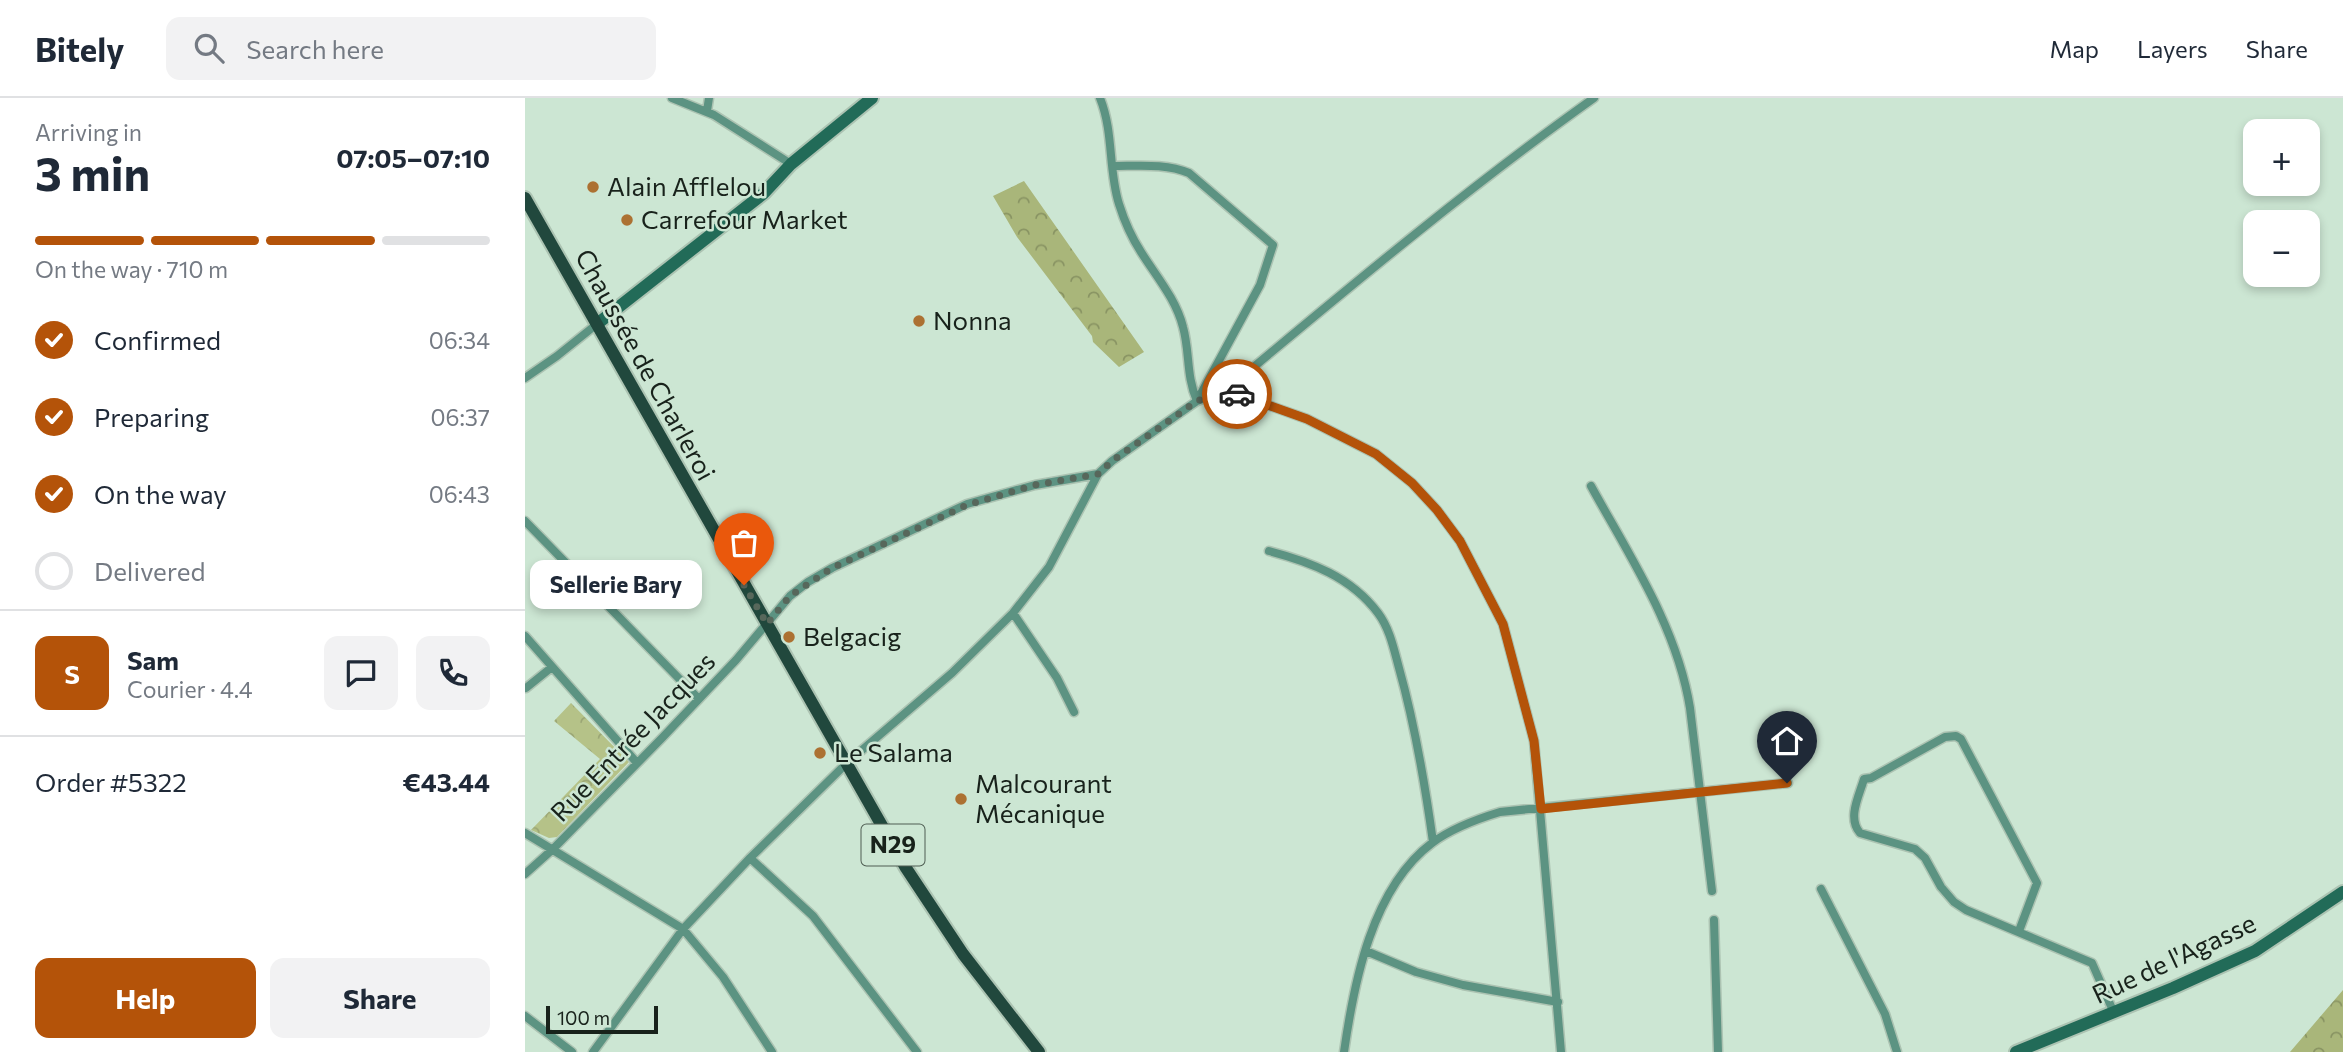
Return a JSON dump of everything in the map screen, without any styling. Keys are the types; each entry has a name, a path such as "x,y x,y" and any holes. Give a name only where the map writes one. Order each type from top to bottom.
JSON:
{"main road":[{"name":"Chaussée de Charleroi","path":"525,198 906,868 963,954 1039,1052"}],"street":[{"path":"672,98 707,111 791,164"},
{"path":"707,111 709,98"},
{"path":"525,377 557,356 764,193 791,164 872,98"},
{"path":"1100,98 1111,134 1118,202 1141,252 1157,274 1184,327 1190,385 1197,401"},
{"path":"593,1052 683,929 750,858 848,762 953,673 1013,613 1048,567 1098,474 1112,461 1197,401 1226,390 1337,297 1533,142 1594,98"},
{"path":"1113,166 1178,168 1189,173 1273,245 1260,285 1197,401"},
{"path":"1226,390 1307,419 1376,454 1412,483 1460,541 1503,624 1534,741 1561,1052"},
{"name":"Rue Entrée Jacques","path":"525,874 554,849 699,699 790,596 808,582 832,568 967,505 1035,485 1098,474"},
{"path":"1591,486 1639,574 1678,654 1690,708 1712,891"},
{"path":"525,521 699,699"},
{"path":"1269,551 1316,565 1340,577 1379,614 1389,635 1405,692 1433,842"},
{"path":"1013,613 1057,678 1074,712"},
{"path":"525,636 637,763"},
{"path":"526,688 552,667"},
{"path":"2019,931 2037,883 1961,739 1956,736 1945,737 1871,778 1864,779 1854,815 1854,827 1860,833 1915,849 1925,858 1941,887 1954,902 1966,910 2092,963 2114,1013"},
{"path":"1344,1052 1366,951 1380,908 1397,878 1433,842 1478,819 1500,812 1787,783"},
{"path":"525,833 683,929 723,977 772,1052"},
{"path":"750,858 813,916 917,1052"},
{"path":"1821,889 1885,1014 1898,1052"},
{"name":"Rue de l'Agasse","path":"2016,1052 2114,1013 2255,951 2343,892"},
{"path":"1714,920 1718,1052"},
{"path":"1366,951 1416,972 1463,985 1557,1002"},
{"path":"525,1016 572,1052"}],"green space":[{"path":"1024,181 1144,352 1119,367 1093,342 1092,336 1017,237 993,196"},
{"path":"571,703 629,762 557,837 549,838 531,830 600,759 554,721"},
{"path":"2343,990 2343,1052 2290,1052"}],"way so far":[{"path":"744,585 767,624 790,596 832,568 967,505 1035,485 1098,474 1112,461 1197,401 1226,390 1237,394"}],"place":[{"name":"Alain Afflelou","path":"593,187"},
{"name":"Carrefour Market","path":"627,220"},
{"name":"Nonna","path":"919,321"},
{"name":"Sellerie Bary","path":"744,585"},
{"name":"Belgacig","path":"789,637"},
{"name":"Le Salama","path":"820,753"},
{"name":"Malcourant Mécanique","path":"961,799"}],"route":[{"path":"1237,394 1307,419 1376,454 1412,483 1460,541 1503,624 1534,741 1541,809 1787,783"}]}
